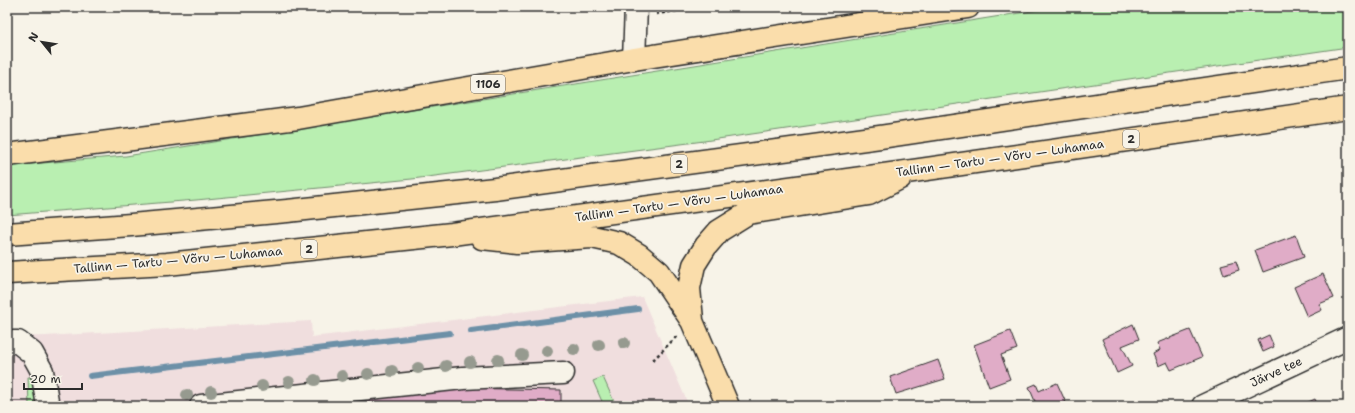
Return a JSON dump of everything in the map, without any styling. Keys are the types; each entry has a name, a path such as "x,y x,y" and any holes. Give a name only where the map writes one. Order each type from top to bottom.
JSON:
{"highway":[{"name":"1106","path":"7,155 298,118 634,59 968,7"},
{"name":"2","path":"7,234 287,211 495,189 880,137 1348,68"},
{"name":"Tallinn — Tartu — Võru — Luhamaa","path":"7,273 167,264 452,234 913,171 1348,108"},
{"path":"692,321 689,288 694,265 706,246 719,231 748,213 869,194 913,171"},
{"path":"452,234 517,242 592,237 620,243 639,255 659,272 692,321 728,406"}],"street":[{"path":"634,59 635,12"},
{"name":"Järve tee","path":"1203,406 1348,338"},
{"path":"7,342 18,342 32,353 42,371 48,406"},
{"path":"201,406 464,378 563,373"}],"path":[{"path":"635,12 705,7"},
{"path":"652,360 692,321"}],"shaded area":[{"path":"642,297 689,406 7,406 7,337 311,321 312,337"}],"green space":[{"path":"1057,7 1348,7 1348,47 704,141 412,179 196,200 7,215 7,166 126,156"},
{"path":"28,377 31,377 40,406 29,406"},
{"path":"603,377 616,406 604,406 593,381"}],"building":[{"path":"1296,235 1304,257 1263,272 1255,250"},
{"path":"1236,261 1239,270 1224,275 1221,265"},
{"path":"1323,274 1334,298 1319,304 1322,310 1307,317 1294,287"},
{"path":"1133,324 1139,339 1122,346 1132,366 1117,373 1102,339"},
{"path":"1190,330 1202,357 1171,370 1167,362 1158,366 1153,354 1160,350 1157,343"},
{"path":"1010,331 1017,349 1001,355 1010,379 989,387 974,345"},
{"path":"1269,335 1274,347 1263,352 1258,340"},
{"path":"938,360 945,379 896,394 890,377"},
{"path":"1057,383 1067,405 1037,406 1029,387 1036,384 1039,391"},
{"path":"458,388 561,390 561,406 280,406"},
{"path":"1315,399 1318,406 1300,406"}],"waterway":[{"path":"471,331 638,309"},
{"path":"90,376 450,333"}]}
